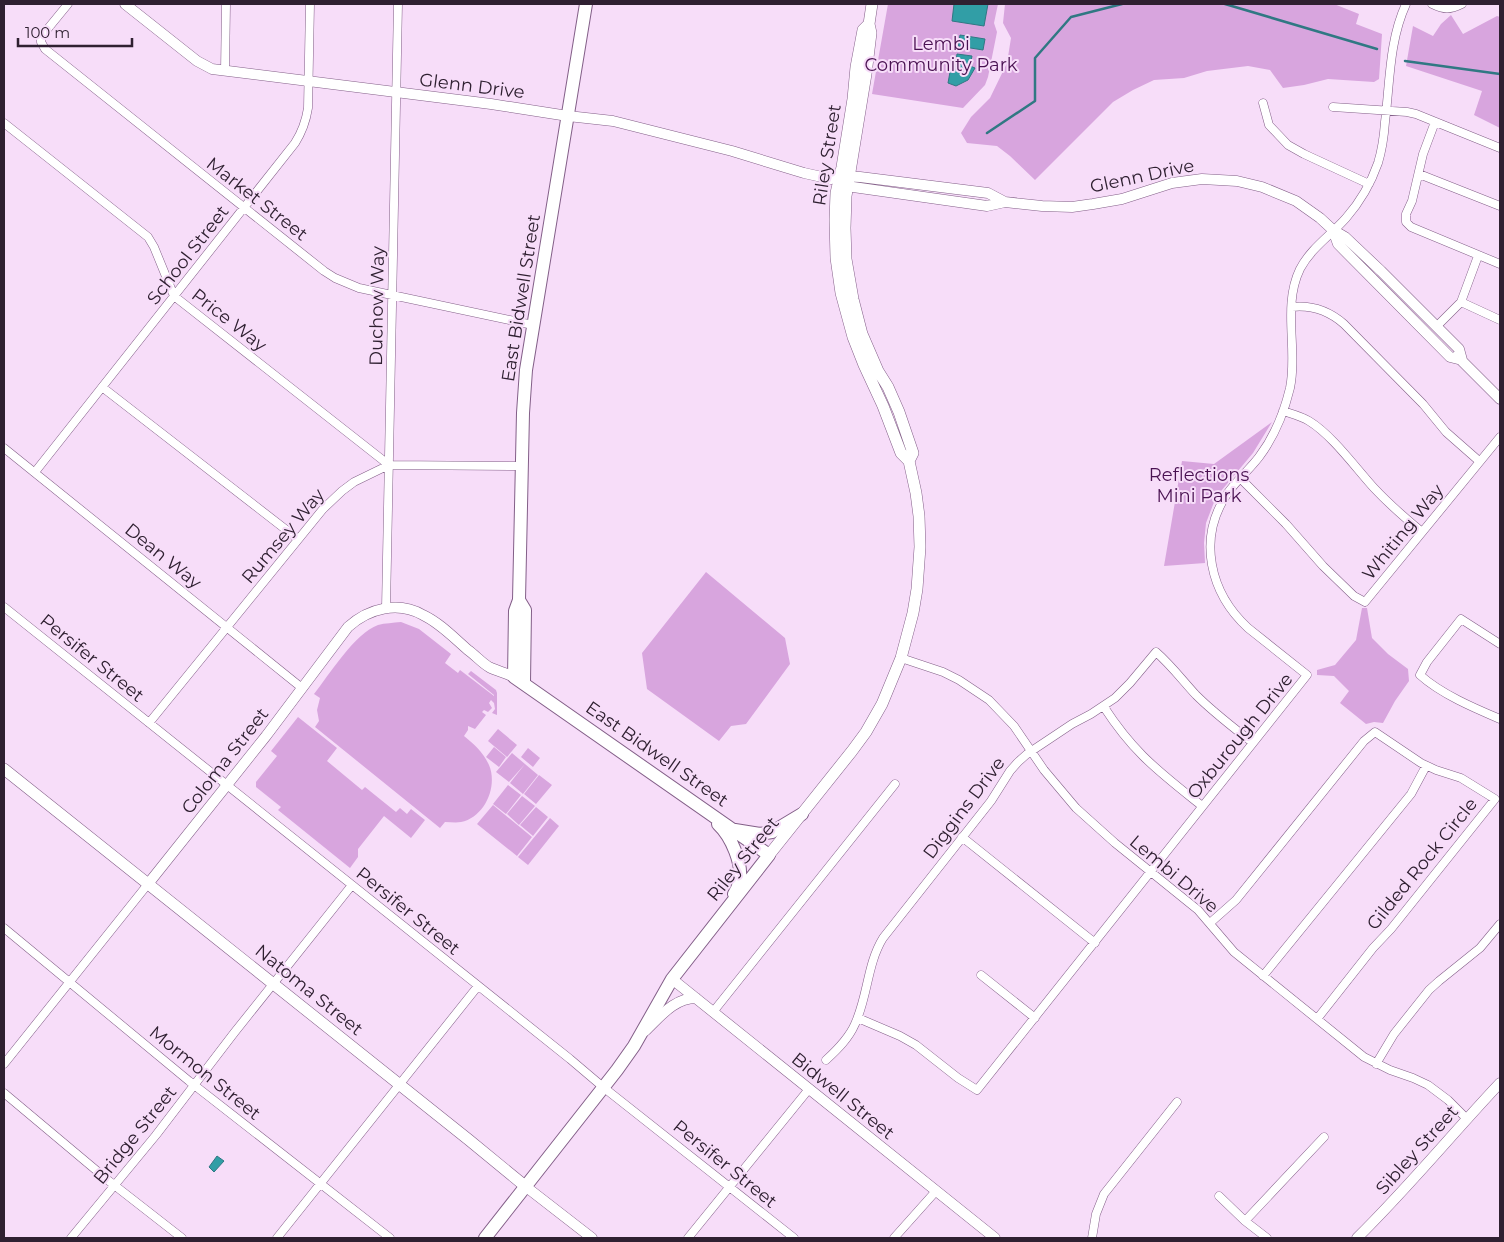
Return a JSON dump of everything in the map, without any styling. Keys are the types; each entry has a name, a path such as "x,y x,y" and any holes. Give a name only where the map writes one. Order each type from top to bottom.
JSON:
{"main road":[{"name":"East Bidwell Street","path":"586,4 524,390 519,600 525,610 519,679 769,855"},
{"name":"Riley Street","path":"872,4 869,24 872,33 842,180 836,193 836,258 839,282 853,337 884,406 901,453 910,461"},
{"name":"Riley Street","path":"485,1238 631,1051 672,979 852,752 882,704 901,658 913,613 920,565 919,516 910,461 913,453 888,387 878,371 858,322 846,259 846,196 842,180"},
{"path":"874,386 885,395 900,432 908,437"},
{"name":"Natoma Street","path":"4,769 525,1186"},
{"path":"704,810 722,827 735,850 740,866 740,882 724,912"},
{"path":"733,830 760,834 772,832 802,814"}],"street":[{"name":"Market Street","path":"68,4 42,37 41,42 45,49 324,271 359,288 533,326"},
{"name":"Glenn Drive","path":"125,4 207,67 225,71 491,104 621,123 723,148 804,173 987,206 1005,202 1042,206 1072,206 1113,201 1172,183 1186,181 1237,181 1262,187 1285,196 1305,208 1345,237 1437,326 1434,331 1436,335 1500,400"},
{"path":"225,71 226,4"},
{"name":"School Street","path":"34,472 301,134 308,108 310,4"},
{"name":"Duchow Way","path":"386,608 398,4"},
{"name":"Oxburough Drive","path":"858,1018 916,1045 958,1078 977,1090 1152,873 1202,806 1308,675 1240,620 1227,604 1215,580 1210,555 1212,528 1221,504 1233,486 1259,457 1269,442 1284,411 1290,389 1293,359 1292,307 1295,282 1302,265 1312,250 1345,219 1369,184 1379,160 1387,110 1393,42 1406,4"},
{"path":"1432,4 1446,9 1462,4"},
{"path":"1263,103 1269,125 1288,145 1369,184"},
{"path":"1333,107 1407,112 1500,148"},
{"path":"1436,122 1423,154 1412,202 1406,214 1406,222 1410,227 1500,264"},
{"name":"Price Way","path":"4,123 148,237 154,246 174,296 389,465"},
{"path":"1419,174 1500,206"},
{"name":"Glenn Drive","path":"842,180 988,193 1005,202"},
{"path":"946,199 949,196 976,198 988,193"},
{"name":"Glenn Drive","path":"1333,230 1338,244 1450,357 1462,360"},
{"path":"1437,326 1460,302 1478,256"},
{"path":"1460,302 1500,320"},
{"path":"1292,307 1319,309 1338,319 1423,404 1446,432 1479,461"},
{"path":"102,387 298,539"},
{"path":"1284,411 1300,416 1318,428 1392,506 1422,532"},
{"name":"Whiting Way","path":"1240,478 1286,524 1322,566 1354,596 1365,602 1500,437"},
{"name":"Dean Way","path":"4,448 302,688"},
{"name":"Rumsey Way","path":"149,723 323,509 354,482 389,465 522,466"},
{"name":"Persifer Street","path":"4,607 603,1088 794,1238"},
{"name":"Coloma Street","path":"4,1064 226,785 348,627 358,618 370,612 386,608 405,609 424,615 440,626 488,667 519,679"},
{"path":"1500,644 1461,619 1427,662 1420,675 1429,683 1468,705 1500,719"},
{"name":"Diggins Drive","path":"826,1060 849,1036 858,1018 872,959 877,947 991,801 1010,771 1031,751 1072,724 1104,707 1126,688 1156,652 1166,660 1211,710 1253,743"},
{"name":"Lembi Drive","path":"901,658 943,672 975,689 1002,712 1014,726 1056,785 1076,808 1097,828 1198,910 1234,952 1364,1057 1376,1064 1428,1085 1448,1100 1466,1118"},
{"path":"1104,707 1142,755 1156,769 1202,806"},
{"name":"Gilded Rock Circle","path":"1210,923 1236,900 1364,741 1375,732 1426,766 1461,778 1495,799 1316,1019"},
{"path":"1263,976 1411,794 1426,766"},
{"path":"713,1012 895,784"},
{"path":"962,837 1095,944"},
{"name":"Bridge Street","path":"71,1238 195,1086 234,1033 352,885"},
{"path":"1376,1064 1394,1034 1429,990 1480,948 1500,924"},
{"name":"Mormon Street","path":"4,928 195,1086 390,1238"},
{"path":"981,975 1035,1018"},
{"name":"Bidwell Street","path":"672,979 995,1238"},
{"path":"277,1238 478,986"},
{"path":"640,1035 676,1003 696,998"},
{"name":"Sibley Street","path":"1357,1238 1392,1203 1500,1082"},
{"path":"688,1238 809,1090"},
{"path":"4,1093 182,1238"},
{"path":"1092,1238 1096,1214 1104,1194 1177,1102"},
{"path":"1245,1221 1324,1136"},
{"name":"Natoma Street","path":"525,1186 592,1238"},
{"path":"894,1238 936,1191"},
{"path":"1219,1196 1245,1221 1267,1238"}],"green space":[{"name":"Lembi Community Park","path":"888,4 998,4 994,23 997,32 988,77 985,85 963,108 872,94"},
{"path":"1005,4 1334,4 1359,14 1356,24 1382,34 1379,79 1374,82 1328,79 1283,88 1270,70 1248,66 1207,71 1184,78 1154,80 1113,102 1035,180 997,146 967,143 961,133 971,117 990,98 1007,63 1011,38 1003,23"},
{"path":"1451,15 1463,34 1497,16 1500,17 1500,128 1474,115 1482,91 1406,66 1413,26 1433,36 1441,24"},
{"name":"Reflections Mini Park","path":"1272,422 1253,453 1216,497 1206,523 1205,563 1164,566 1182,461 1214,464"},
{"path":"706,572 785,638 790,664 746,724 731,726 719,741 647,689 642,653"},
{"path":"1362,608 1367,608 1372,638 1388,654 1408,669 1409,681 1383,723 1374,722 1366,724 1340,703 1349,691 1334,676 1317,675 1317,670 1335,665 1356,640"},
{"path":"401,622 419,629 451,654 445,663 458,673 460,670 494,696 468,674 471,671 496,690 497,693 497,715 492,713 495,709 494,703 491,700 489,703 492,708 488,712 484,710 482,712 486,715 475,729 468,726 464,736 478,749 489,765 492,782 487,800 477,814 469,819 459,822 445,822 440,828 315,727 319,721 317,710 320,698 314,694 343,655 369,629 381,624"},
{"path":"298,717 337,748 327,761 362,790 365,787 396,812 400,808 407,814 411,809 425,820 411,838 384,816 358,849 358,857 350,868 278,810 281,807 256,787 256,782 277,756 271,751"},
{"path":"498,729 517,745 507,757 488,741"},
{"path":"494,747 506,757 499,767 486,757"},
{"path":"528,748 540,758 533,767 521,757"},
{"path":"512,753 525,764 509,782 496,772"},
{"path":"525,764 538,775 523,794 510,783"},
{"path":"539,775 552,785 536,804 524,794"},
{"path":"508,785 521,795 506,814 493,804"},
{"path":"522,796 535,806 519,825 507,814"},
{"path":"493,805 532,837 517,856 477,824"},
{"path":"536,807 548,817 533,836 520,825"},
{"path":"550,818 559,826 528,865 518,857"}],"shaded area":[{"path":"954,4 988,4 984,26 952,21"},
{"path":"960,35 985,39 983,50 958,46"},
{"path":"957,54 972,56 970,66 975,68 968,80 956,86 948,83 952,61 956,61"},
{"path":"217,1156 224,1161 214,1172 209,1167"}],"waterway":[{"path":"987,133 1035,101 1035,58 1071,17 1122,4"},
{"path":"1225,4 1377,49"},
{"path":"1405,61 1500,74"}]}
